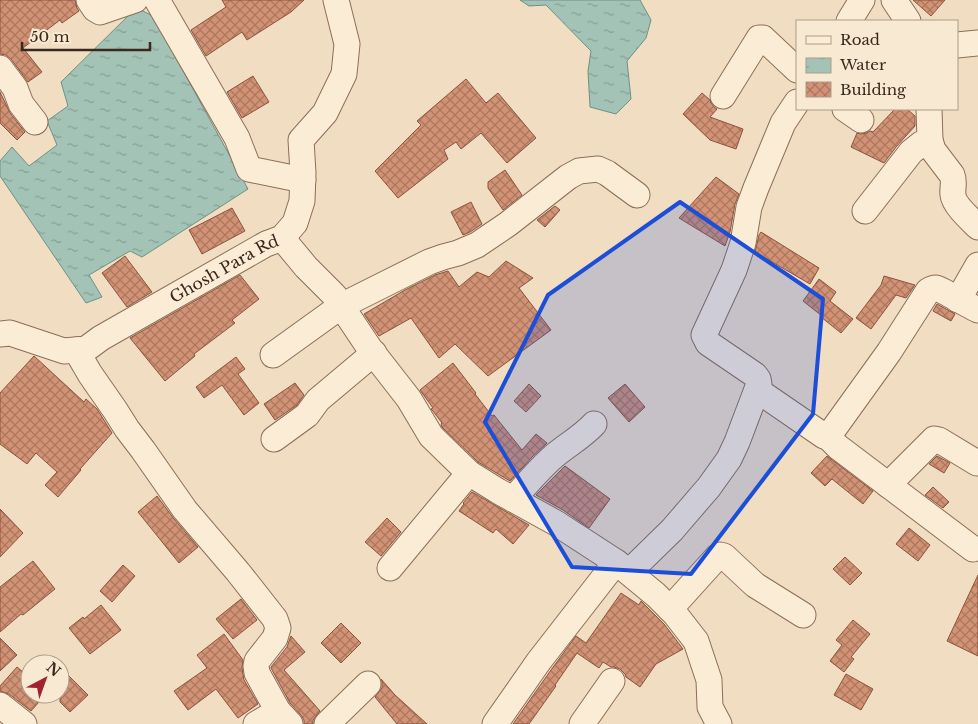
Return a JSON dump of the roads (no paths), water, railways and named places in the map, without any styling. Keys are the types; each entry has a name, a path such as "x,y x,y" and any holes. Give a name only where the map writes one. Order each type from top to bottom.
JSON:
{"street":[{"path":"90,0 95,9 100,12 135,0"},
{"path":"157,0 237,138 249,169 303,180"},
{"name":"Ghosh Para Rd","path":"76,350 86,349 101,338 266,244 282,238 295,223 302,201 301,140 324,113 344,74 347,44 336,0"},
{"path":"850,20 862,0"},
{"path":"894,0 907,20"},
{"path":"723,96 758,38 764,38 796,69"},
{"path":"958,45 978,43"},
{"path":"0,68 15,88 21,104 35,122"},
{"path":"499,723 539,661 622,567 672,530 709,487 729,459 757,390 758,379 756,375 708,343 704,335 734,270 743,243 749,207 756,188 784,122 796,104"},
{"path":"929,110 930,140 933,150 954,178 954,200 978,227"},
{"path":"865,211 911,152 930,140"},
{"path":"273,355 341,306 429,262 477,245 508,224 568,177 579,171 598,169 607,173 637,195"},
{"path":"282,238 306,267 334,295 374,354 409,399 431,436 469,473 556,523 622,567 670,609 696,642 710,680 710,707 719,724"},
{"path":"827,436 889,352 928,291 938,288 968,305 978,265"},
{"path":"3,329 64,351 76,350 127,429 185,510 238,572 275,620 278,628 275,638 257,660 256,666 257,673 284,717 256,724"},
{"path":"274,439 307,415 318,400 374,354"},
{"path":"757,390 824,436 827,436 838,447 973,549"},
{"path":"513,499 542,466 587,432 594,424"},
{"path":"888,485 934,439 939,440 977,463"},
{"path":"390,568 469,473"},
{"path":"670,609 720,555 724,556 755,585 803,615"},
{"path":"582,724 612,681"},
{"path":"327,724 368,684"},
{"path":"0,705 24,724"}],"water":[{"path":"520,0 640,0 651,20 646,38 627,61 631,99 616,114 590,107 588,71 591,51 546,5 529,6"},
{"path":"139,9 153,16 248,189 142,257 130,251 89,275 102,297 86,303 0,176 0,161 12,147 29,166 57,145 47,121 68,106 61,82 131,13"}]}
